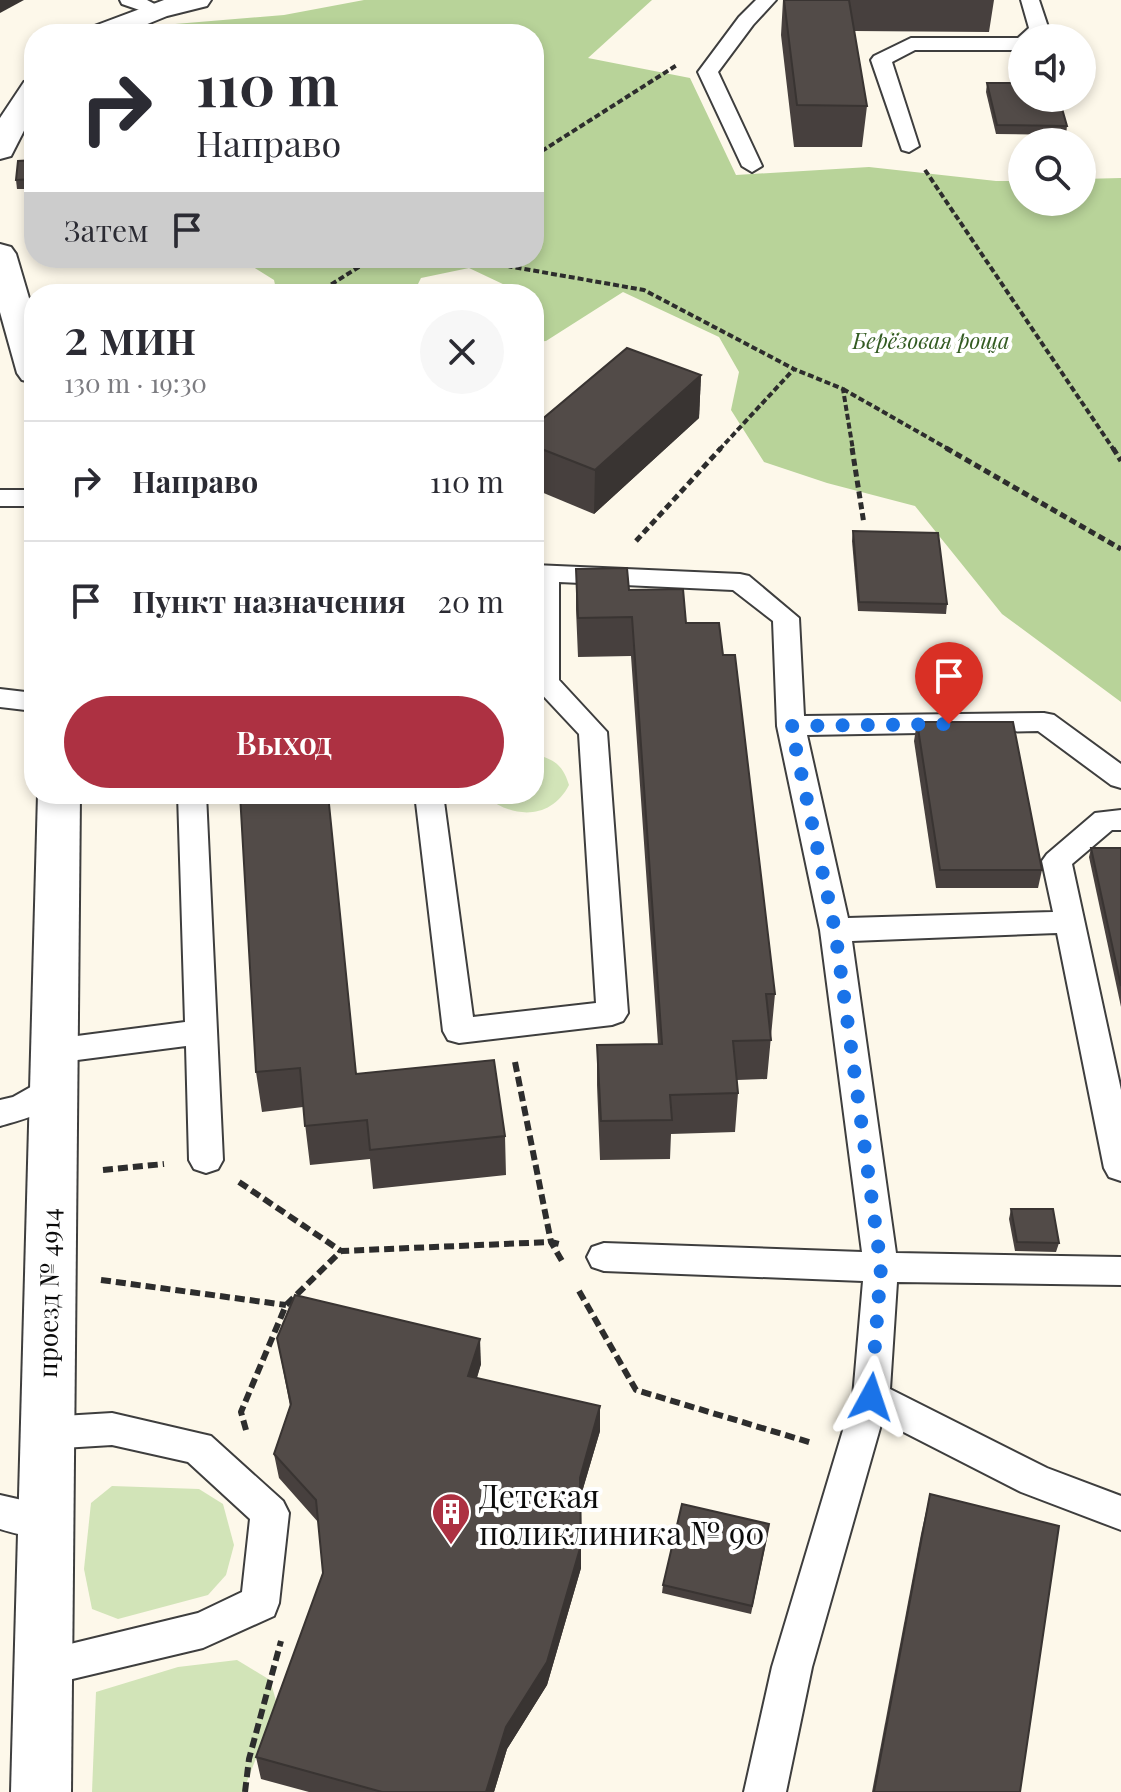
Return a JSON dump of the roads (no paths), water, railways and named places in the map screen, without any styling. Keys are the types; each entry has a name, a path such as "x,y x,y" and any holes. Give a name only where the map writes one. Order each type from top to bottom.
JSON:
{"street":[{"path":"123,24 157,10 197,0"},
{"path":"0,150 10,125 24,103"},
{"path":"0,254 24,335"},
{"name":"проезд № 4914","path":"41,1792 43,1667 22,1516 46,1433 59,804"}],"lane":[{"path":"129,0 157,10"},
{"path":"752,166 708,72 746,21 767,0"},
{"path":"1030,0 1037,24"},
{"path":"909,146 881,60 911,44 1008,45"},
{"path":"0,498 24,498"},
{"path":"544,574 740,582 786,618 791,726 835,930 881,1267 871,1397 792,1667 765,1792"},
{"path":"430,804 459,1031 612,1013 593,732 545,682 544,660"},
{"path":"0,698 24,701"},
{"path":"791,726 1044,722 1121,778"},
{"path":"192,804 206,1160"},
{"path":"1121,820 1105,820 1057,861 1121,1168"},
{"path":"835,930 1070,922"},
{"path":"0,1113 23,1107 53,1070 200,1032"},
{"path":"604,1257 881,1267 1121,1271"},
{"path":"871,1397 1034,1480 1121,1513"},
{"path":"43,1667 203,1630 260,1603 270,1513 198,1448 112,1429 46,1433"}],"place":[{"name":"Детская поликлиника № 90","path":"451,1546"}],"park label":[{"name":"Берёзовая роща","path":"931,340"}]}
